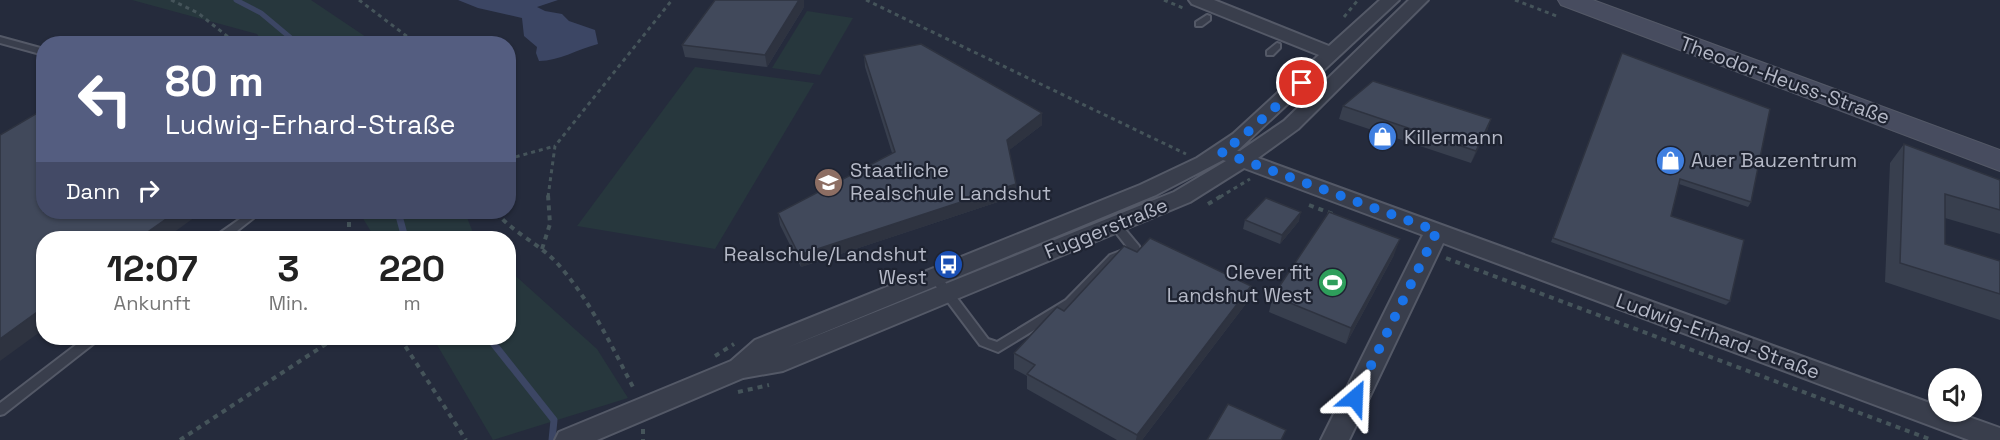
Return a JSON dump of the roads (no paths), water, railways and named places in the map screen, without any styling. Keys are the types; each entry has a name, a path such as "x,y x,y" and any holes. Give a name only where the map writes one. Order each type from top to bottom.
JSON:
{"main road":[{"name":"Theodor-Heuss-Straße","path":"1570,0 2000,161"}],"street":[{"path":"1198,0 1326,52"},
{"name":"Fuggerstraße","path":"1237,164 1240,139 1326,52 1390,0"},
{"name":"Fuggerstraße","path":"569,440 740,368 764,347 1115,225 1182,197 1237,164 1291,125 1419,0"},
{"name":"Fuggerstraße","path":"941,285 1205,163 1237,164"},
{"name":"Ludwig-Erhard-Straße","path":"1237,164 1432,240 2000,440"},
{"path":"1335,440 1432,240"}],"lane":[{"path":"0,40 36,50"},
{"path":"230,231 247,219"},
{"path":"941,285 984,342 998,347 1070,303 1114,258 1135,249 1115,225"},
{"path":"0,410 84,345"}],"water":[{"path":"458,0 558,0 537,7 562,14 569,21 595,30 598,44 561,57 539,61 536,53 537,47 524,36 522,18 478,8"}],"waterway":[{"path":"236,0 261,13 288,36"},
{"path":"400,219 403,231"},
{"path":"495,345 554,420 552,440"}],"place":[{"name":"Killermann","path":"1383,137"},
{"name":"Auer Bauzentrum","path":"1670,160"},
{"name":"Staatliche Realschule Landshut","path":"829,182"},
{"name":"Realschule/Landshut West","path":"948,265"},
{"name":"Clever fit Landshut West","path":"1333,283"}]}
